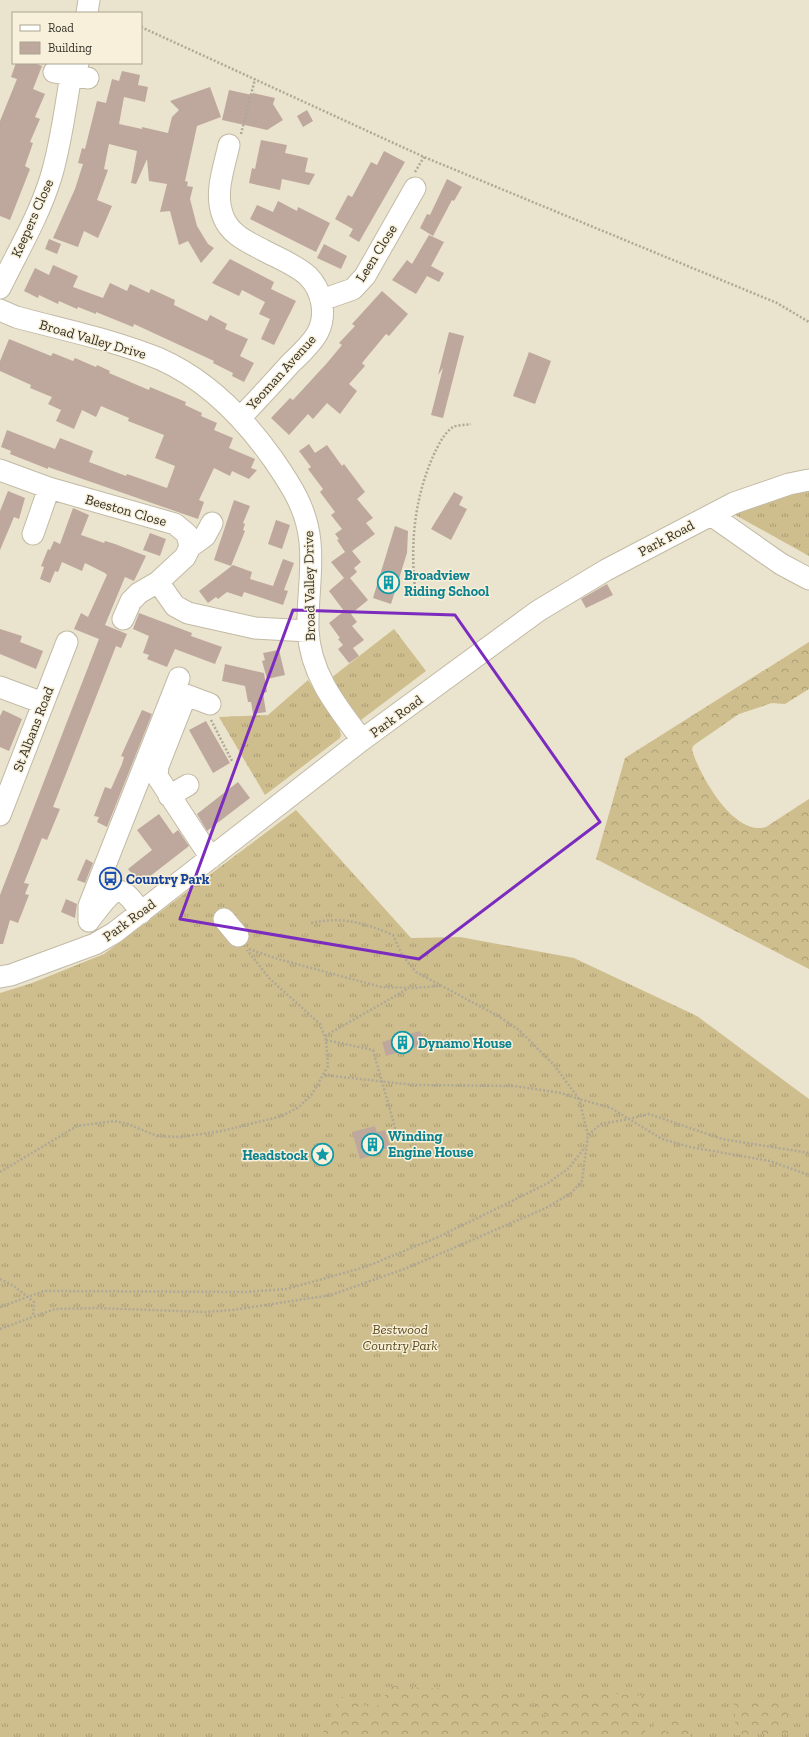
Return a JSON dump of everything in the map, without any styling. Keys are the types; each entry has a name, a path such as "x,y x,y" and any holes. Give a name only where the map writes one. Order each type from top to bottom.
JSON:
{"street":[{"path":"87,12 90,0"},
{"name":"Keepers Close","path":"0,288 37,213 51,177 59,146 73,72"},
{"name":"Yeoman Avenue","path":"221,155 219,191 220,203 223,216 229,228 243,239 296,267 307,276 316,287 322,300 323,316 318,332 241,417"},
{"name":"Leen Close","path":"322,300 353,289 365,276 415,188"},
{"name":"Broad Valley Drive","path":"0,310 16,317 134,349 161,360 200,383 241,417 261,442 294,491 307,521 310,543 308,631 312,657 318,676 329,695 362,740"},
{"name":"Beeston Close","path":"0,470 49,488 176,524 187,534 190,547"},
{"name":"Park Road","path":"0,977 11,975 95,944 141,913 362,740 538,611 606,570 711,514 734,503 768,491 789,484 809,480"},
{"path":"33,534 49,488"},
{"path":"711,514 781,564 809,578"},
{"path":"123,619 131,601 139,593 158,582 185,557 190,547 205,536 212,524"},
{"path":"158,582 175,606 188,613 254,637 308,631"},
{"name":"St Albans Road","path":"0,815 8,769 43,703 67,642"},
{"path":"95,944 89,921 89,906 179,678"},
{"path":"0,688 43,703"},
{"path":"210,704 186,695 158,766 157,776 168,796 211,858"},
{"path":"168,796 188,785"},
{"path":"89,921 103,903 113,893 119,890 125,892 131,897 141,913"},
{"path":"224,919 238,936"}],"path":[{"path":"142,27 424,157 777,303 809,322"},
{"path":"221,155 239,142 255,79"},
{"path":"415,588 413,534 417,505 426,472 441,440 453,427 471,424"},
{"path":"210,704 208,714 232,761"},
{"path":"0,1329 56,1309 96,1308 205,1312 233,1310 330,1295 407,1268 546,1208 571,1193 582,1181 588,1135 579,1099 554,1065 519,1030 492,1012 439,986 416,972 402,955 393,936 352,921 329,919 311,923"},
{"path":"1,1173 77,1126 114,1121 128,1124 157,1136 182,1137 222,1131 282,1116 299,1107 308,1099 324,1075 328,1066 325,1036 320,1024 270,979 245,947 278,959 381,987 410,988 439,986"},
{"path":"325,1036 387,999 410,988"},
{"path":"326,1040 373,1050 396,1131"},
{"path":"324,1075 443,1086 515,1086 561,1092 611,1108 662,1139 690,1147 770,1161 809,1175"},
{"path":"588,1135 601,1124 649,1114 722,1139 809,1153"},
{"path":"0,1307 44,1291 76,1289 160,1292 245,1292 286,1289 319,1280 365,1266 436,1238 548,1183 569,1168 586,1145"},
{"path":"0,1279 14,1286 34,1302 33,1316"}],"highlighted area":[{"path":"293,610 455,615 600,822 419,959 180,919"}],"green space":[{"path":"809,490 809,556 730,512"},
{"path":"394,629 426,671 361,720 356,716 331,678"},
{"path":"809,642 809,689 785,704 772,703 739,714 693,746 692,750 702,774 710,788 720,802 742,823 754,828 766,827 809,799 809,969 596,859 625,758"},
{"path":"308,680 339,728 341,735 340,738 265,795 219,717 268,715"},
{"name":"Bestwood Country Park","path":"296,810 411,938 460,937 574,958 697,1016 809,1099 809,1737 0,1737 0,993 32,983 104,954"},
{"path":"392,1686 512,1692 544,1728 546,1716 529,1697 544,1689 646,1696 637,1715 646,1725 645,1737 321,1737 340,1696 375,1709"},
{"path":"786,1697 788,1733 736,1735 734,1699"},
{"path":"671,1709 687,1724 691,1737 653,1737 654,1723 667,1732 671,1725"}],"building":[{"path":"16,64 37,64 42,66 33,89 45,94 35,117 40,119 30,142 33,143 25,166 30,169 10,220 0,216 0,121 17,79 11,77"},
{"path":"122,71 140,75 138,85 148,87 145,102 124,97 119,124 142,129 142,127 168,133 172,117 179,110 170,101 210,87 221,117 197,126 185,181 188,182 187,186 193,187 190,199 197,226 208,244 214,248 201,263 188,241 179,245 170,211 160,212 167,184 149,181 147,159 136,184 131,183 137,151 109,144 104,169 108,170 97,200 112,206 98,238 84,231 78,247 53,238 75,189 83,164 78,163 82,148 85,149 97,101 106,103 112,79 119,81"},
{"path":"229,90 275,98 273,104 283,120 267,130 222,120"},
{"path":"307,110 313,121 303,127 297,116"},
{"path":"261,140 287,145 285,153 308,158 305,172 315,174 309,185 282,179 280,190 249,183 252,168 255,169"},
{"path":"384,151 405,162 359,242 349,236 353,229 335,219 348,195 352,197 371,162 377,165"},
{"path":"447,179 462,187 454,201 452,200 433,236 420,228 427,214 430,215"},
{"path":"278,201 297,211 298,207 330,223 316,252 250,219 257,205 273,212"},
{"path":"429,235 444,242 431,266 444,273 439,282 427,276 416,294 392,280 407,260 412,264"},
{"path":"49,239 61,244 57,254 45,249"},
{"path":"324,244 347,256 341,269 317,258"},
{"path":"230,259 274,282 271,289 296,301 274,345 261,339 270,319 259,314 265,302 242,290 239,296 212,283"},
{"path":"53,265 78,276 73,287 103,298 110,283 127,291 130,284 149,293 151,289 175,300 174,305 207,321 210,315 227,324 225,329 248,339 240,356 254,363 244,382 232,376 233,373 213,363 214,361 134,324 133,327 96,312 96,314 78,307 77,309 59,301 58,304 39,295 38,298 24,291 35,268 49,275"},
{"path":"382,291 408,314 389,336 386,334 362,363 365,366 349,384 357,391 340,414 327,403 313,419 308,414 289,435 271,418 290,398 293,400 327,363 342,345 339,343 355,326 352,324"},
{"path":"449,332 464,336 443,418 431,415 443,368 438,375"},
{"path":"9,339 51,356 53,353 73,361 75,358 96,367 97,365 110,371 109,373 149,390 150,387 186,402 185,405 202,413 201,416 217,423 214,430 233,438 229,448 255,459 251,468 257,470 249,479 232,471 230,476 214,468 199,500 204,502 198,519 48,467 48,469 10,454 11,451 1,447 7,430 55,449 60,438 93,451 89,462 126,476 127,474 167,488 175,466 155,458 164,435 128,421 129,418 101,406 96,417 82,410 74,429 56,421 61,410 48,404 52,397 30,388 31,385 0,371 0,361"},
{"path":"529,352 551,361 535,404 513,396"},
{"path":"309,444 315,453 327,445 342,466 344,464 365,492 357,499 373,518 366,523 375,534 352,551 361,562 354,568 357,572 350,578 368,600 351,614 357,622 352,626 364,640 353,648 359,656 349,663 338,649 343,645 338,639 340,638 329,623 344,611 329,591 344,578 331,562 345,552 335,534 342,529 331,515 335,512 320,492 323,489 308,469 311,467 299,451"},
{"path":"8,491 25,498 19,519 14,517 0,550 0,511"},
{"path":"454,492 463,497 459,505 467,509 451,540 431,529"},
{"path":"234,500 250,506 243,523 245,524 243,530 245,531 231,566 214,560"},
{"path":"73,508 89,515 81,535 104,543 105,541 115,544 146,556 134,581 125,577 105,625 127,634 121,648 116,646 53,807 60,809 47,840 42,838 24,883 29,884 25,894 29,895 18,923 10,920 3,944 0,944 0,895 99,639 74,629 81,613 88,617 107,575 85,563 82,571 62,562 58,572 55,571 50,583 40,579 44,567 41,566 48,549 50,550 54,541 60,544"},
{"path":"276,520 290,525 282,549 268,544"},
{"path":"395,526 408,531 407,553 391,604 373,598"},
{"path":"150,533 166,539 160,556 143,550"},
{"path":"283,559 294,563 284,590 288,591 283,605 244,592 242,597 227,592 218,599 216,597 208,603 199,591 233,565 252,572 250,579 273,586"},
{"path":"607,584 613,595 586,608 581,599"},
{"path":"139,613 192,633 191,636 222,647 215,664 175,649 167,667 147,659 149,655 143,653 149,636 133,629"},
{"path":"0,629 22,636 20,642 43,651 36,669 0,654"},
{"path":"279,650 285,675 267,679 262,661 265,660 263,653"},
{"path":"225,664 264,673 267,692 263,693 266,712 253,714 251,702 248,702 245,686 222,681"},
{"path":"3,710 22,719 9,751 0,747 0,716"},
{"path":"142,710 152,714 107,827 97,822 99,817 94,816 105,787 111,789 122,764 124,757 121,756"},
{"path":"206,721 230,763 213,773 189,730"},
{"path":"238,782 250,798 207,831 197,814"},
{"path":"159,814 173,834 178,830 189,846 140,884 128,869 152,850 137,830"},
{"path":"86,859 93,863 85,883 77,880"},
{"path":"66,899 77,904 75,918 61,912"},
{"name":"Dynamo House","path":"420,1031 424,1045 386,1056 382,1042"},
{"name":"Winding Engine House","path":"375,1126 377,1132 385,1130 390,1148 381,1150 382,1153 360,1159 352,1132"}],"place":[{"name":"Broadview Riding School","path":"388,583"},
{"name":"Country Park","path":"111,879"},
{"name":"Dynamo House","path":"403,1043"},
{"name":"Winding Engine House","path":"372,1144"},
{"name":"Headstock","path":"323,1155"}]}
